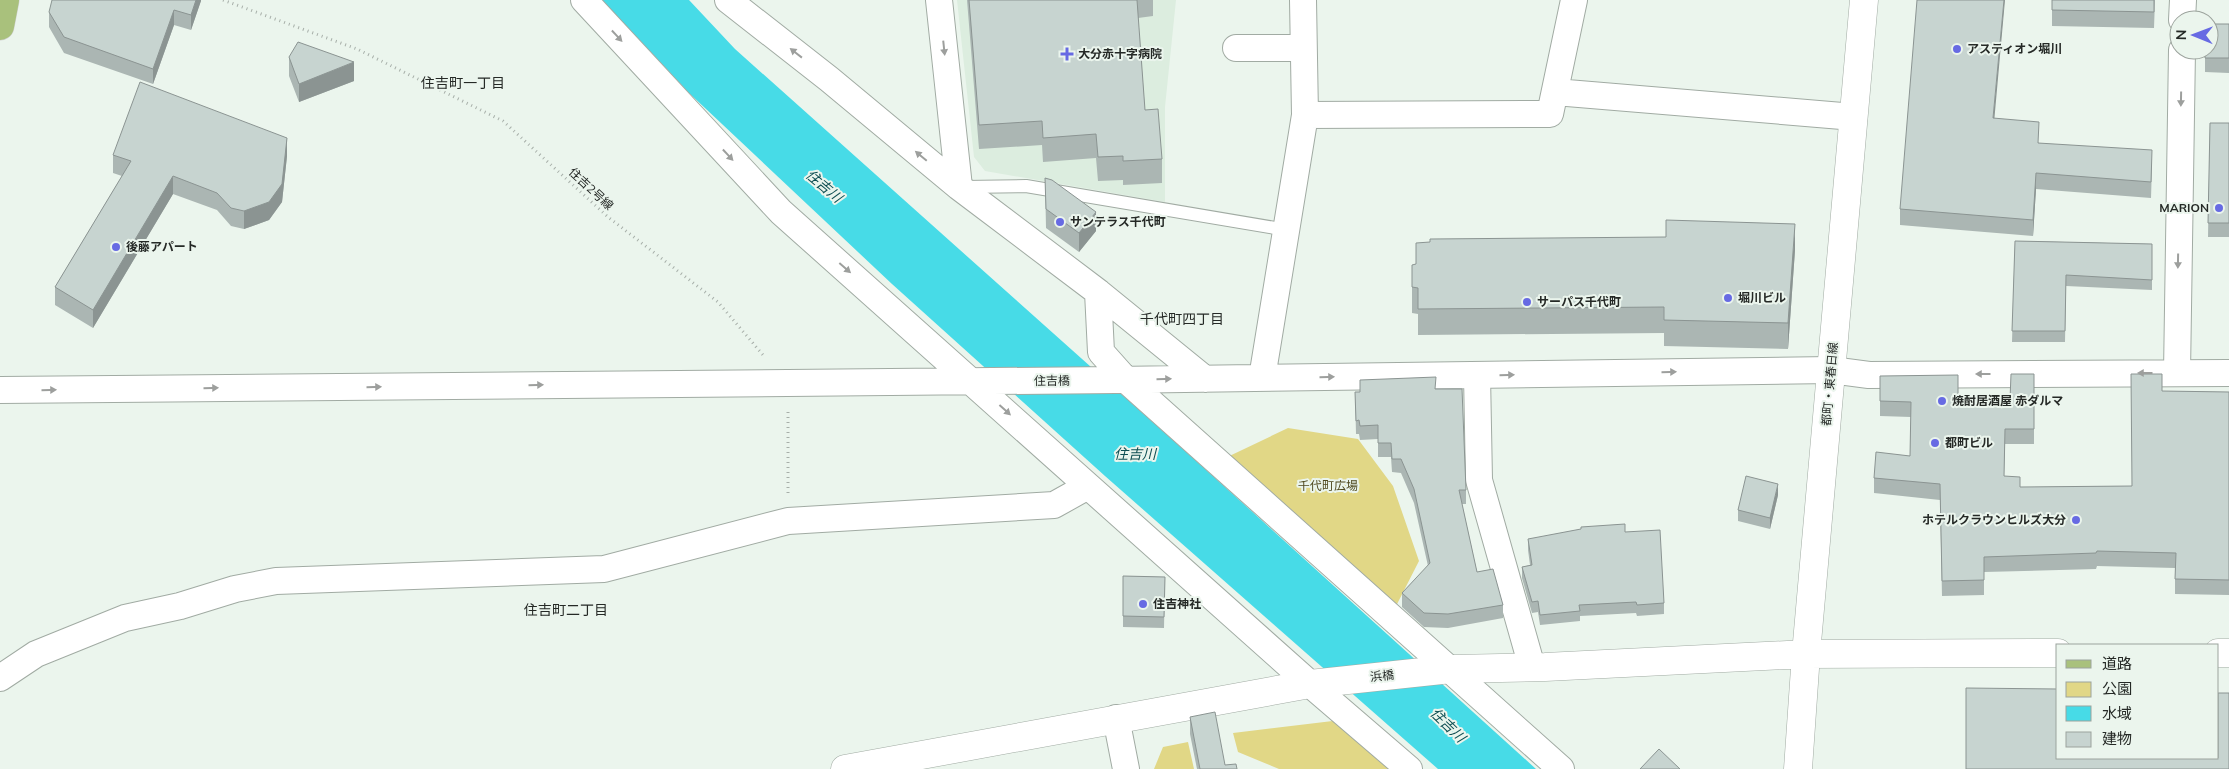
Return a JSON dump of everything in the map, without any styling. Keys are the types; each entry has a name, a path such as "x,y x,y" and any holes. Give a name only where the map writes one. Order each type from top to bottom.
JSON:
{"main road":[{"path":"0,26 5,0"}],"street":[{"path":"584,0 781,212 982,381 1088,486 1316,683 1408,769"},
{"path":"728,0 829,79 959,187 1098,292 1205,379"},
{"path":"939,0 959,187"},
{"path":"1262,378 1305,115 1303,0"},
{"path":"1305,115 1550,114 1574,0"},
{"name":"都町・東春日線","path":"1798,769 1806,654 1864,0"},
{"path":"1236,48 1303,48"},
{"path":"2176,373 2182,60"},
{"path":"1555,92 1854,117"},
{"path":"1098,292 1101,352 1121,380 1562,769"},
{"name":"住吉橋","path":"0,390 1121,380 1831,370 1869,375 2229,373"},
{"path":"1477,375 1478,480 1532,667"},
{"path":"0,678 36,654 125,618 180,606 235,589 276,581 604,569 788,521 1054,505 1088,486"},
{"name":"浜橋","path":"845,769 1316,683 1447,669 1532,667 1806,654 2056,653"},
{"path":"1116,718 1126,769"}],"lane":[{"path":"959,187 1026,186 1287,230"}],"path":[{"name":"住吉2号線","path":"223,0 357,49 503,121 608,217 718,302 788,383"},
{"path":"788,383 788,521"}],"shaded area":[{"name":"大分赤十字病院","path":"957,0 1176,0 1165,107 1165,202 985,171 974,157"}],"green space":[{"name":"千代町広場","path":"1288,428 1358,439 1393,486 1419,561 1394,610 1221,460"},
{"path":"1341,720 1397,769 1279,769 1238,752 1233,733"},
{"path":"1188,742 1194,769 1154,769 1163,747"}],"water":[{"name":"住吉川","path":"602,0 689,0 735,49 1194,459 1536,769 1438,769 1105,476 892,284 689,93"}],"building":[{"path":"52,0 196,0 191,15 174,10 153,69 64,37 49,12"},
{"name":"大分赤十字病院","path":"969,0 1137,0 1145,110 1158,109 1162,159 1123,161 1123,156 1098,157 1096,134 1043,138 1042,121 979,125"},
{"path":"1917,0 2004,0 1993,118 2039,122 2038,143 2152,150 2151,182 2036,173 2033,220 1900,209"},
{"path":"2052,0 2154,0 2154,12 2052,10"},
{"path":"2219,24 2229,24 2229,58 2219,58"},
{"path":"298,42 354,62 299,84 289,57"},
{"path":"140,82 287,138 282,184 269,202 244,211 231,208 217,193 173,176 93,310 55,287 131,161 113,155"},
{"path":"2210,123 2229,123 2229,223 2208,223"},
{"path":"1045,178 1052,180 1096,212 1079,233 1046,209"},
{"path":"1666,220 1795,224 1788,323 1664,320 1664,307 1418,309 1418,288 1412,287 1412,265 1416,264 1416,243 1430,242 1430,239 1666,237"},
{"path":"2015,241 2152,244 2152,280 2066,275 2065,331 2012,331"},
{"path":"2011,374 2034,374 2034,429 2005,429 2004,476 2020,477 2020,487 2132,486 2131,374 2162,374 2162,391 2229,392 2229,580 2175,579 2176,553 2097,551 2096,553 1984,557 1984,580 1942,581 1940,484 1874,478 1876,452 1910,456 1911,402 1880,401 1880,376 1958,375 1958,399 2010,400"},
{"path":"1436,377 1435,389 1462,389 1466,490 1459,490 1477,572 1493,569 1503,605 1448,614 1424,613 1402,593 1430,563 1414,489 1401,459 1392,459 1391,443 1378,443 1378,425 1360,426 1359,420 1356,421 1355,392 1360,392 1360,380"},
{"path":"1746,476 1778,484 1770,518 1738,510"},
{"path":"1625,524 1625,532 1660,530 1664,603 1637,605 1636,602 1579,605 1580,611 1540,615 1538,601 1532,602 1522,567 1532,565 1528,539 1581,529 1581,527"},
{"path":"1123,576 1165,577 1164,617 1123,616"},
{"path":"1966,688 2056,689 2056,759 2219,759 2219,693 2229,693 2229,769 1966,769"},
{"path":"1215,712 1225,765 1236,764 1237,769 1200,769 1190,717"},
{"path":"1659,749 1680,769 1640,769"}],"place":[{"name":"アスティオン堀川","path":"1957,49"},
{"name":"大分赤十字病院","path":"1067,54"},
{"name":"MARION","path":"2219,208"},
{"name":"サンテラス千代町","path":"1060,222"},
{"name":"後藤アパート","path":"116,247"},
{"name":"堀川ビル","path":"1728,298"},
{"name":"サーパス千代町","path":"1527,302"},
{"name":"焼酎居酒屋 赤ダルマ","path":"1942,401"},
{"name":"都町ビル","path":"1935,443"},
{"name":"ホテルクラウンヒルズ大分","path":"2076,520"},
{"name":"住吉神社","path":"1143,604"}],"district":[{"name":"住吉町一丁目","path":"463,83"},
{"name":"千代町四丁目","path":"1182,319"},
{"name":"住吉町二丁目","path":"566,610"}]}
